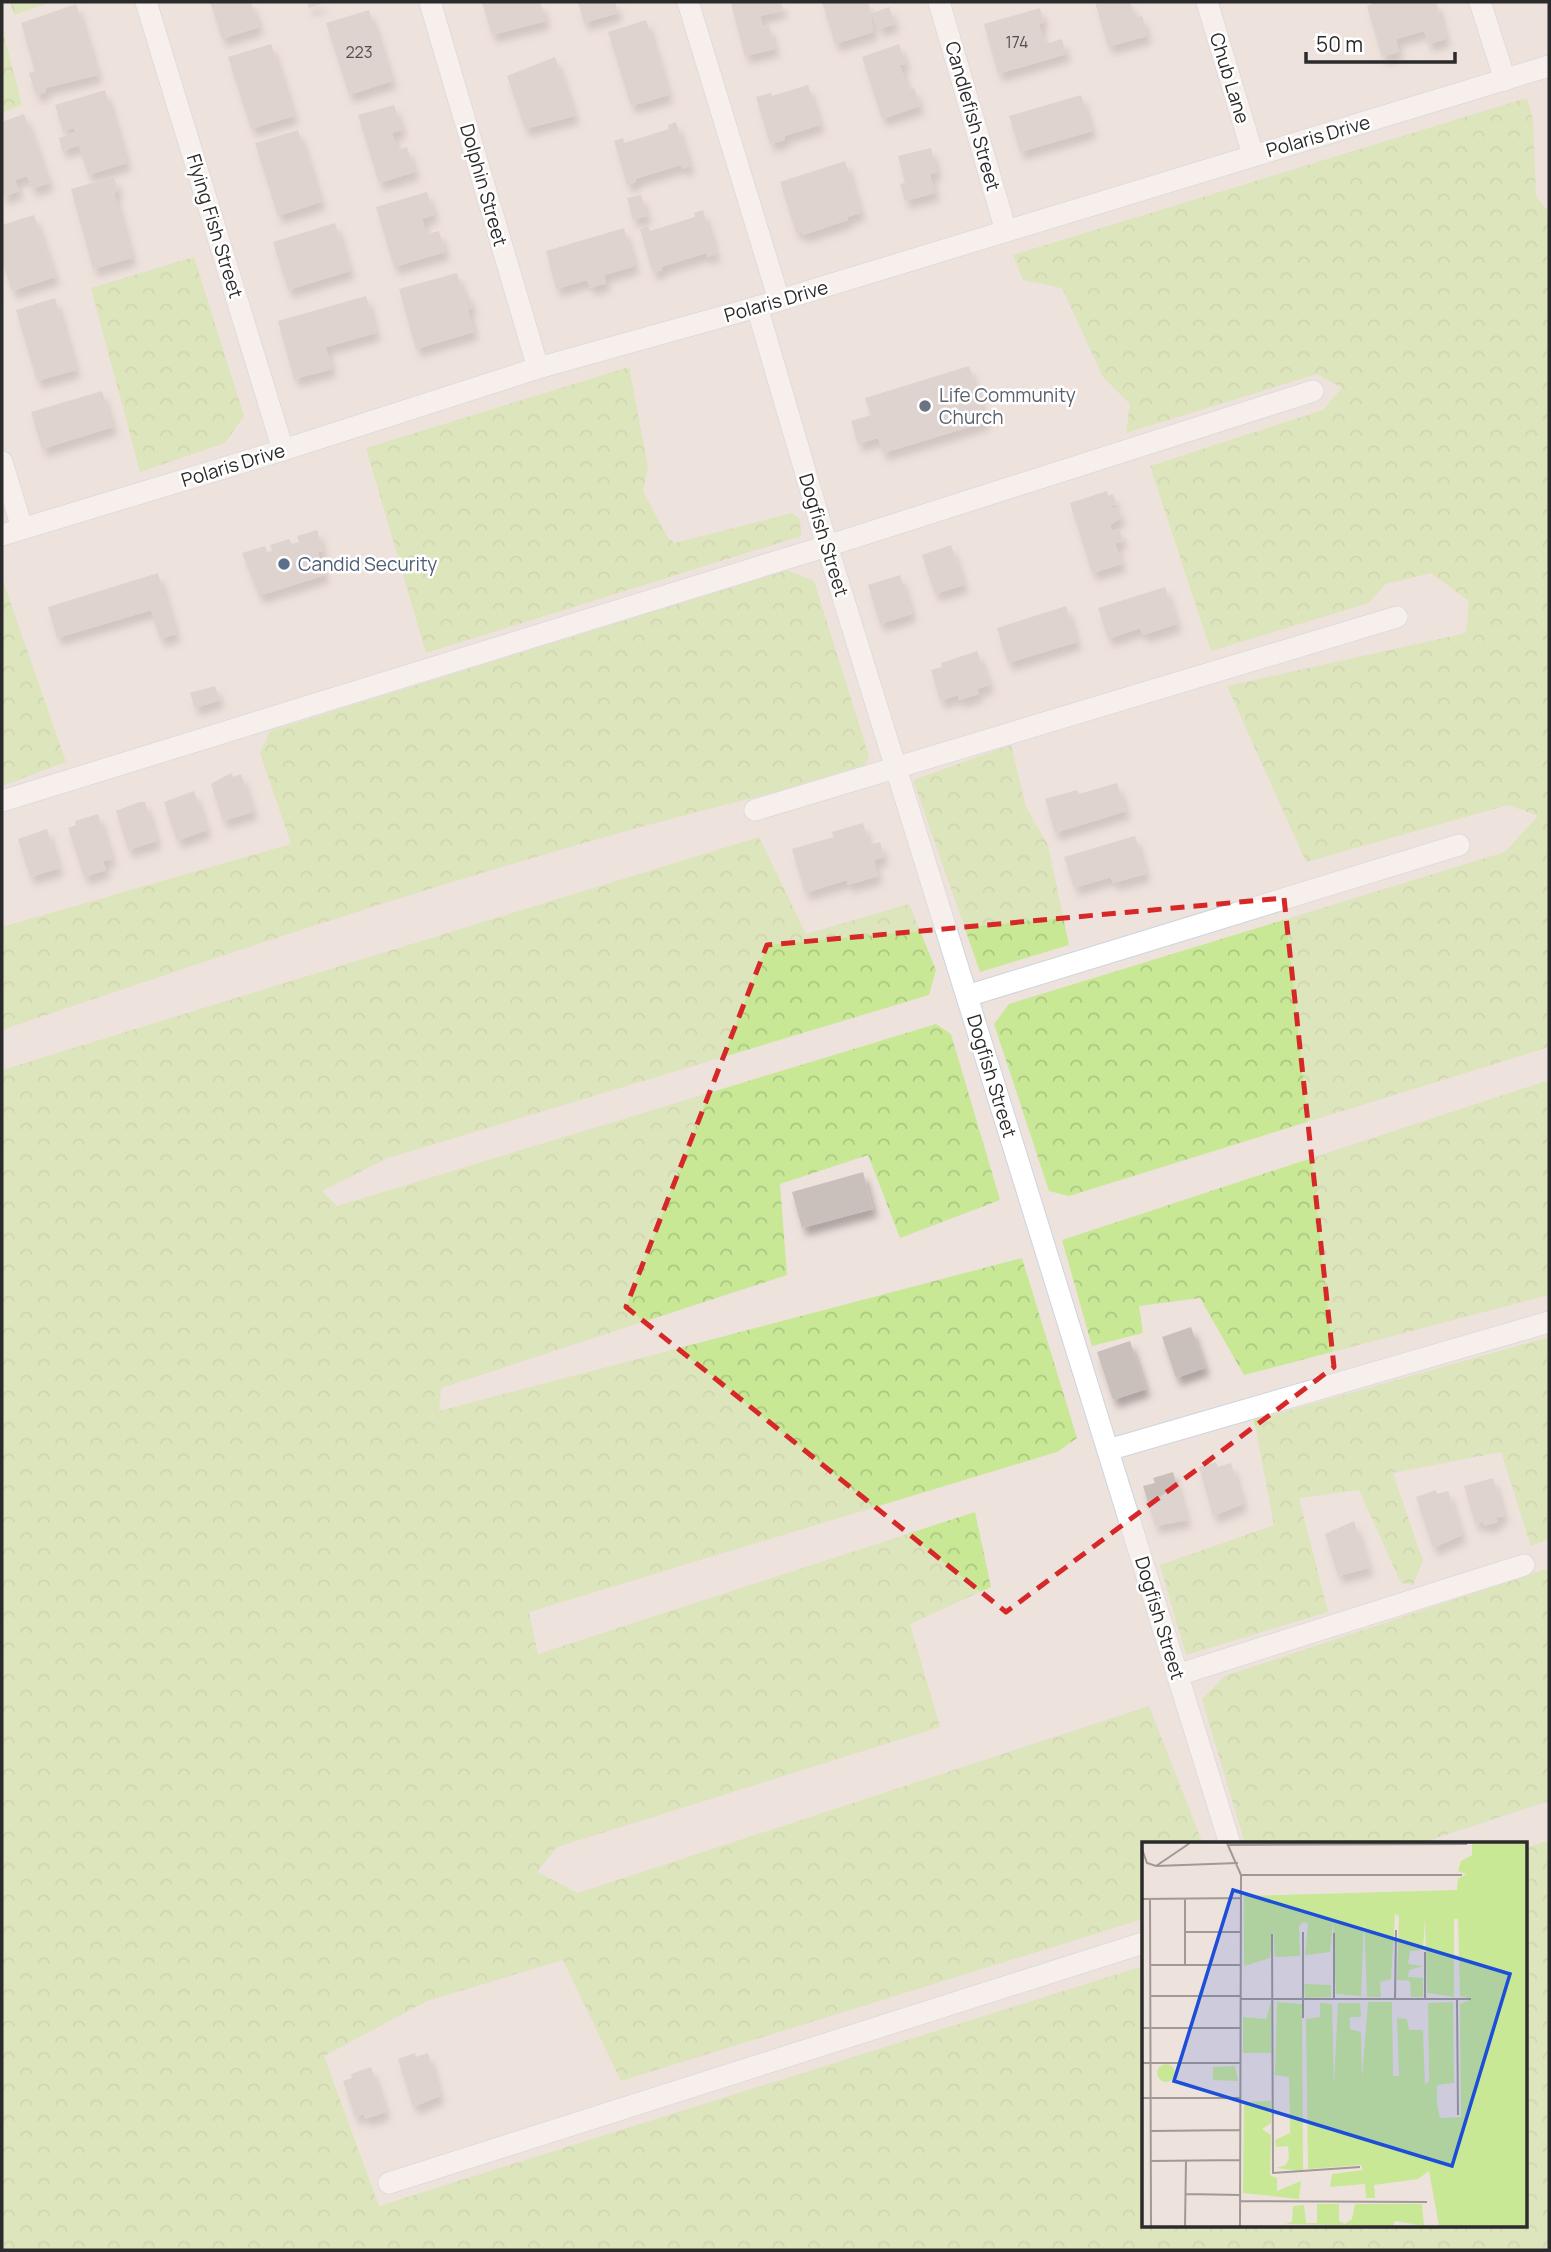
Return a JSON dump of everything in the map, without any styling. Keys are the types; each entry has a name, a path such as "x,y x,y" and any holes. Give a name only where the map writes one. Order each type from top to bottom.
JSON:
{"street":[{"name":"Flying Fish Street","path":"146,2 284,450"},
{"name":"Dolphin Street","path":"430,2 538,368"},
{"path":"688,2 779,300"},
{"name":"Candlefish Street","path":"939,2 1006,231"},
{"name":"Chub Lane","path":"1207,2 1253,155"},
{"path":"1480,2 1505,79"},
{"name":"Polaris Drive","path":"12,531 284,450 538,368 757,307 1549,66"},
{"name":"Dogfish Street","path":"757,307 896,768 1229,1842"},
{"path":"2,801 828,546 1313,391"},
{"path":"2,461 12,531"},
{"path":"755,810 1397,617"},
{"path":"967,996 1459,845"},
{"path":"1108,1450 1549,1322"},
{"path":"1177,1675 1524,1565"},
{"path":"389,2182 1142,1943"}],"highlighted area":[{"path":"1284,898 1334,1367 1006,1612 626,1307 767,945"}],"green space":[{"path":"10,2 51,2 14,15"},
{"path":"2,28 22,105 2,113"},
{"path":"1527,98 1533,119 1536,196 1549,212 1549,1047 1069,1196 1049,1191 994,1024 1009,1004 1505,852 1538,816 1508,805 1306,862 1227,686 1466,633 1469,601 1431,573 1386,584 1369,603 1211,651 1150,466 1323,410 1342,388 1317,374 1126,433 1130,404 1103,377 1062,288 1023,280 1013,255"},
{"path":"194,257 244,416 225,443 140,472 91,288"},
{"path":"629,367 648,467 643,491 668,538 675,543 792,513 800,519 801,536 426,653 366,448"},
{"path":"787,570 814,581 869,756 862,772 644,826 429,889 2,1030 2,927 291,844 260,753 270,731"},
{"path":"2,578 66,762 2,786"},
{"path":"1011,745 1026,807 1048,845 1069,945 980,972 913,780"},
{"path":"759,837 806,934 909,904 936,970 929,995 388,1158 322,1191 337,1206 936,1024 951,1034 1000,1200 900,1238 868,1155 780,1184 787,1275 441,1388 439,1411 1022,1258 1077,1438 1057,1452 529,1612 538,1654 975,1512 991,1587 910,1624 940,1727 557,1847 537,1872 578,1893 1149,1706 1202,1842 1142,1842 1142,1919 621,2081 563,1960 427,2001 324,2056 379,2206 1142,1966 1142,2228 1526,2228 1526,1848 1549,1840 1549,2250 2,2250 2,1070"},
{"path":"1549,1080 1549,1295 1244,1375 1200,1298 1139,1306 1143,1333 1092,1346 1062,1240"},
{"path":"1549,1337 1549,1539 1531,1546 1501,1452 1393,1473 1423,1561 1413,1585 1401,1583 1359,1490 1299,1498 1328,1612 1186,1655 1160,1565 1274,1525 1254,1420"},
{"path":"1549,1568 1549,1801 1424,1842 1244,1842 1202,1699 1225,1676"}],"building":[{"path":"210,2 251,2 259,27 222,39"},
{"path":"307,2 327,2 309,8"},
{"path":"482,2 540,2 546,21 492,35"},
{"path":"578,2 615,2 618,13 584,23"},
{"path":"781,2 783,10 760,16 763,27 769,26 775,49 745,56 731,4"},
{"path":"822,2 869,3 873,32 835,44"},
{"path":"1095,2 1130,2 1135,18 1142,16 1147,36 1108,47"},
{"path":"1376,2 1436,2 1446,39 1428,44 1424,31 1396,39 1399,52 1382,57 1367,6"},
{"path":"76,4 98,75 45,88 46,92 36,95 29,73 35,71 21,23"},
{"path":"889,7 895,24 879,29 873,13"},
{"path":"1040,8 1044,22 1039,24 1045,44 1062,39 1066,54 998,74 984,24"},
{"path":"369,10 392,81 349,95 326,23"},
{"path":"646,20 669,95 631,106 608,32"},
{"path":"271,44 294,116 251,129 228,57"},
{"path":"899,44 906,64 900,65 908,90 914,88 920,106 882,119 862,57"},
{"path":"555,57 575,116 525,129 507,76"},
{"path":"808,85 820,125 784,136 785,140 770,144 756,97 771,93 772,96"},
{"path":"105,90 127,163 88,175 79,145 62,151 59,138 75,132 74,128 63,131 55,105"},
{"path":"1081,95 1092,131 1020,152 1009,116"},
{"path":"394,105 402,130 392,133 398,150 407,147 415,172 379,183 358,115"},
{"path":"24,114 49,183 32,189 27,176 15,180 19,191 2,197 2,122"},
{"path":"676,122 690,166 682,169 681,165 635,179 636,182 627,185 614,141 623,138 624,143 669,129 668,125"},
{"path":"298,130 321,202 278,216 255,143"},
{"path":"931,148 937,172 930,174 935,193 905,201 900,184 905,183 898,156"},
{"path":"845,161 861,213 803,235 802,231 796,233 780,182"},
{"path":"114,177 118,191 114,193 132,258 93,269 71,189"},
{"path":"427,192 434,215 422,219 427,234 439,231 445,252 394,267 376,207"},
{"path":"641,195 647,216 633,220 627,198"},
{"path":"703,210 716,254 708,257 706,253 661,267 662,270 653,273 640,229 648,226 650,231 695,217 694,213"},
{"path":"34,215 55,277 12,291 2,261 2,225"},
{"path":"335,223 350,271 288,290 273,242"},
{"path":"624,228 635,266 604,275 606,283 590,288 587,280 556,289 546,251"},
{"path":"457,273 463,293 467,292 472,308 468,309 474,332 416,349 399,289"},
{"path":"366,296 376,333 326,347 332,369 294,379 278,321"},
{"path":"55,298 76,370 37,381 16,310"},
{"name":"Life Community Church","path":"969,366 986,422 883,453 878,438 858,444 851,421 871,415 865,398"},
{"path":"102,391 113,427 42,449 31,412"},
{"path":"1107,491 1108,496 1113,494 1116,504 1111,505 1113,509 1118,508 1121,518 1110,525 1112,531 1119,529 1123,541 1115,543 1122,564 1092,573 1070,503"},
{"name":"Candid Security","path":"317,530 323,551 318,552 325,575 259,596 242,553 265,546 267,552 272,551 270,545 289,539 292,544 299,542 297,536"},
{"path":"951,545 964,585 935,594 922,555"},
{"path":"158,573 176,634 160,639 151,610 57,638 48,607"},
{"path":"900,575 912,614 880,624 868,585"},
{"path":"1165,587 1177,624 1143,635 1140,628 1108,639 1098,608"},
{"path":"1066,606 1077,642 1008,663 997,628"},
{"path":"977,651 990,685 977,689 979,694 959,700 958,695 940,701 931,670 942,667 941,663"},
{"path":"215,686 220,700 195,708 190,693"},
{"path":"231,773 233,777 241,774 253,812 223,821 211,784"},
{"path":"1117,783 1126,811 1055,833 1045,799 1077,790 1079,794"},
{"path":"194,791 207,830 177,841 164,802"},
{"path":"145,802 157,841 128,850 116,811"},
{"path":"98,814 112,859 103,861 106,870 84,877 68,828 76,825 75,821"},
{"path":"863,823 869,845 880,842 884,857 874,860 878,876 848,885 847,880 805,893 792,849 834,837 832,832"},
{"path":"47,829 59,868 30,877 18,839"},
{"path":"1135,836 1146,874 1113,883 1111,877 1074,888 1064,857"},
{"path":"863,1172 873,1209 802,1228 792,1192"},
{"path":"1191,1327 1205,1368 1176,1378 1162,1337"},
{"path":"1130,1341 1146,1389 1113,1400 1097,1352"},
{"path":"1216,1462 1218,1467 1231,1463 1243,1504 1213,1516 1199,1467"},
{"path":"1173,1472 1187,1520 1155,1526 1143,1486 1155,1483 1153,1478"},
{"path":"1493,1478 1504,1516 1496,1518 1498,1522 1484,1526 1483,1522 1475,1524 1464,1486"},
{"path":"1436,1490 1437,1494 1448,1491 1462,1535 1433,1548 1416,1497"},
{"path":"1354,1521 1369,1568 1338,1576 1325,1534"},
{"path":"415,2053 416,2057 428,2053 440,2096 413,2107 398,2059"},
{"path":"371,2067 386,2112 365,2119 364,2114 355,2117 343,2081 352,2078 351,2074"}],"place":[{"name":"Life Community Church","path":"925,406"},
{"name":"Candid Security","path":"284,564"}]}
